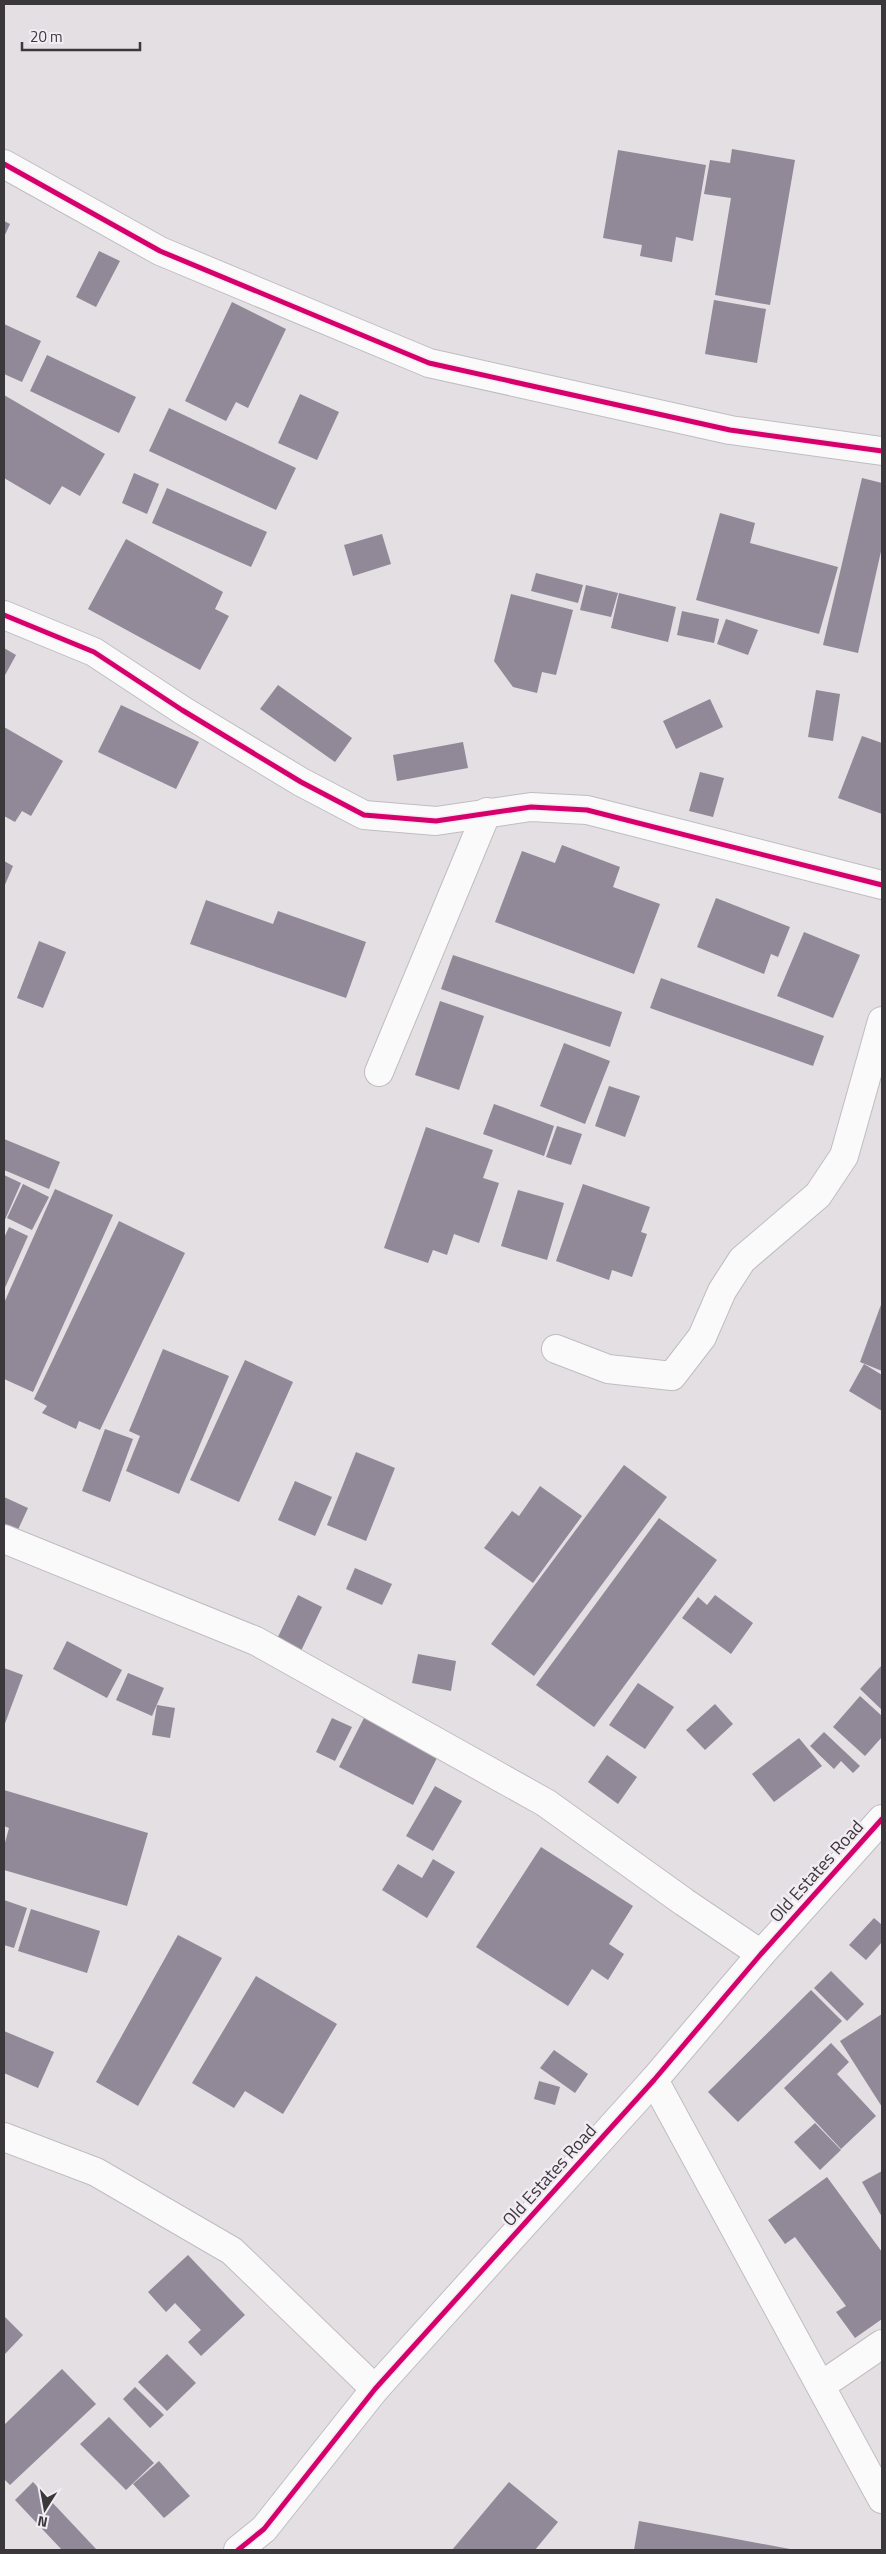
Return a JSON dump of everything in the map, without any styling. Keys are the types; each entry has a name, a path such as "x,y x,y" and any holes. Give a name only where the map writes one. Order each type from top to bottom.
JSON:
{"street":[{"path":"4,164 160,251 429,363 730,430 882,452"},
{"path":"4,615 94,652 182,710 284,772 364,815 436,821 531,807 587,810 882,885"},
{"path":"379,1072 487,812"},
{"path":"556,1349 608,1369 672,1376 702,1337 722,1291 742,1260 818,1195 844,1156 882,1022"},
{"path":"4,1539 256,1641 546,1803 684,1902 761,1954"},
{"name":"Old Estates Road","path":"238,2550 264,2529 375,2389 654,2080 761,1954 882,1819"},
{"path":"654,2080 822,2385 882,2499"},
{"path":"4,2137 96,2172 232,2251 375,2389"},
{"path":"822,2385 882,2344"}],"building":[{"path":"732,149 795,160 770,305 715,295 731,198 704,194 710,160 730,163"},
{"path":"618,150 706,165 693,241 676,237 672,262 640,256 642,245 603,238"},
{"path":"4,221 10,224 4,237"},
{"path":"99,251 120,261 96,307 76,297"},
{"path":"714,300 766,309 757,363 705,354"},
{"path":"232,302 286,329 248,408 236,402 226,421 185,401"},
{"path":"4,324 41,341 22,382 4,374"},
{"path":"47,355 136,397 119,433 30,391"},
{"path":"300,394 339,412 317,460 278,443"},
{"path":"4,395 105,454 80,496 62,486 50,505 4,478"},
{"path":"169,408 296,468 276,510 149,451"},
{"path":"134,473 159,484 147,514 122,503"},
{"path":"862,478 882,483 882,547 858,653 823,645"},
{"path":"167,488 267,532 251,567 152,523"},
{"path":"720,513 755,523 750,543 838,567 819,634 696,600"},
{"path":"382,534 391,564 353,576 344,545"},
{"path":"126,539 223,592 215,609 229,616 200,670 88,609"},
{"path":"536,573 583,585 578,603 531,591"},
{"path":"586,585 618,593 611,617 580,610"},
{"path":"619,593 676,607 668,642 611,628"},
{"path":"511,594 573,610 556,675 542,672 537,693 513,687 494,661"},
{"path":"682,611 719,619 714,643 677,635"},
{"path":"726,619 758,630 748,655 717,644"},
{"path":"4,648 16,655 4,677"},
{"path":"278,685 352,738 335,762 260,709"},
{"path":"816,690 840,694 833,741 808,737"},
{"path":"710,699 723,727 676,749 663,721"},
{"path":"121,705 199,742 176,789 98,752"},
{"path":"4,727 63,761 31,816 22,811 15,822 4,816"},
{"path":"862,736 882,743 882,814 838,798"},
{"path":"463,742 468,768 397,781 393,755"},
{"path":"700,772 724,778 713,817 689,811"},
{"path":"562,845 620,867 613,887 660,904 634,974 495,922 522,851 555,863"},
{"path":"4,861 13,866 4,887"},
{"path":"716,898 790,927 778,957 771,954 764,974 697,947"},
{"path":"206,900 273,924 278,911 366,942 346,998 190,944"},
{"path":"804,932 860,955 833,1018 777,996"},
{"path":"39,941 66,952 43,1008 17,998"},
{"path":"453,955 622,1012 610,1047 441,989"},
{"path":"661,978 824,1036 813,1066 650,1008"},
{"path":"440,1001 484,1016 459,1090 415,1075"},
{"path":"564,1043 610,1061 585,1124 540,1106"},
{"path":"609,1086 640,1096 625,1137 595,1126"},
{"path":"494,1104 554,1126 544,1156 483,1134"},
{"path":"557,1126 582,1134 571,1165 546,1157"},
{"path":"426,1127 493,1150 483,1178 499,1183 479,1243 454,1234 447,1255 433,1250 428,1263 384,1248"},
{"path":"4,1139 60,1162 49,1189 4,1170"},
{"path":"4,1175 21,1183 4,1222"},
{"path":"23,1184 49,1197 32,1230 7,1218"},
{"path":"583,1184 650,1207 641,1232 647,1234 632,1277 612,1270 609,1280 556,1261"},
{"path":"55,1189 113,1215 33,1392 4,1379 4,1303"},
{"path":"518,1190 564,1203 547,1260 501,1246"},
{"path":"119,1221 185,1253 100,1430 79,1421 76,1429 42,1413 47,1406 34,1399"},
{"path":"9,1227 28,1236 4,1290 4,1238"},
{"path":"882,1302 882,1371 860,1362"},
{"path":"163,1349 229,1376 179,1494 126,1471 140,1436 129,1431"},
{"path":"245,1360 293,1382 239,1502 190,1480"},
{"path":"864,1364 882,1375 882,1411 849,1391"},
{"path":"105,1429 133,1439 110,1502 82,1491"},
{"path":"356,1452 395,1468 366,1541 327,1525"},
{"path":"624,1465 667,1497 534,1676 491,1644"},
{"path":"295,1481 332,1497 315,1536 278,1520"},
{"path":"540,1486 582,1516 533,1583 484,1548 512,1511 519,1516"},
{"path":"4,1497 28,1508 16,1534 4,1528"},
{"path":"659,1518 717,1560 594,1727 536,1685"},
{"path":"355,1568 392,1584 382,1605 346,1589"},
{"path":"298,1595 322,1607 300,1653 276,1641"},
{"path":"715,1595 753,1623 731,1654 682,1618 698,1597 707,1605"},
{"path":"67,1641 122,1670 107,1698 53,1669"},
{"path":"418,1654 456,1661 451,1691 412,1683"},
{"path":"882,1665 882,1710 860,1689"},
{"path":"4,1668 23,1675 4,1726"},
{"path":"128,1673 164,1688 152,1716 116,1700"},
{"path":"638,1683 674,1707 645,1749 609,1725"},
{"path":"860,1696 882,1716 882,1737 865,1756 833,1727"},
{"path":"715,1704 733,1724 705,1750 686,1730"},
{"path":"157,1705 175,1708 170,1738 152,1735"},
{"path":"365,1716 439,1754 413,1805 339,1767"},
{"path":"332,1718 352,1727 335,1761 316,1752"},
{"path":"824,1732 860,1766 853,1773 841,1761 834,1769 810,1746"},
{"path":"799,1738 822,1766 774,1802 752,1774"},
{"path":"607,1755 637,1777 618,1804 588,1782"},
{"path":"435,1786 462,1801 433,1851 406,1836"},
{"path":"4,1790 148,1833 127,1906 4,1870 4,1846 9,1828 4,1826"},
{"path":"541,1847 633,1906 609,1944 624,1954 608,1980 592,1969 568,2006 476,1947"},
{"path":"433,1859 455,1872 427,1918 382,1890 398,1864 422,1878"},
{"path":"4,1900 27,1908 14,1948 4,1945"},
{"path":"31,1909 100,1931 87,1973 18,1951"},
{"path":"874,1918 882,1925 882,1942 866,1960 849,1945"},
{"path":"178,1935 222,1958 138,2106 96,2082"},
{"path":"831,1971 864,2004 847,2021 814,1988"},
{"path":"256,1976 337,2024 283,2114 245,2091 234,2108 192,2083"},
{"path":"811,1990 842,2021 738,2122 708,2092"},
{"path":"882,2014 882,2107 840,2041"},
{"path":"4,2031 54,2052 38,2088 4,2073"},
{"path":"831,2043 849,2062 837,2074 876,2116 841,2149 784,2088"},
{"path":"554,2050 588,2074 575,2093 540,2068"},
{"path":"539,2081 560,2087 555,2105 534,2099"},
{"path":"815,2123 841,2150 820,2170 794,2142"},
{"path":"882,2171 882,2217 862,2182"},
{"path":"827,2177 882,2252 882,2319 855,2338 836,2312 846,2306 795,2237 785,2244 768,2220"},
{"path":"188,2255 245,2315 201,2356 188,2342 201,2330 175,2303 166,2312 148,2292"},
{"path":"4,2316 23,2335 4,2355"},
{"path":"167,2354 196,2383 167,2411 138,2382"},
{"path":"62,2369 96,2404 10,2485 4,2479 4,2425"},
{"path":"135,2387 164,2415 150,2428 123,2399"},
{"path":"109,2417 154,2463 126,2490 80,2444"},
{"path":"159,2461 190,2496 164,2518 133,2484"},
{"path":"33,2482 97,2550 62,2550 15,2500"},
{"path":"509,2482 558,2522 535,2550 452,2550"},
{"path":"639,2521 790,2549 790,2550 634,2550"}],"cycle path":[{"path":"4,164 160,251 429,363 730,430 882,451"},
{"path":"4,615 94,652 182,710 301,782 364,815 436,821 531,807 587,810 882,885"},
{"path":"238,2550 264,2529 375,2389 654,2080 761,1954 882,1819"}]}
